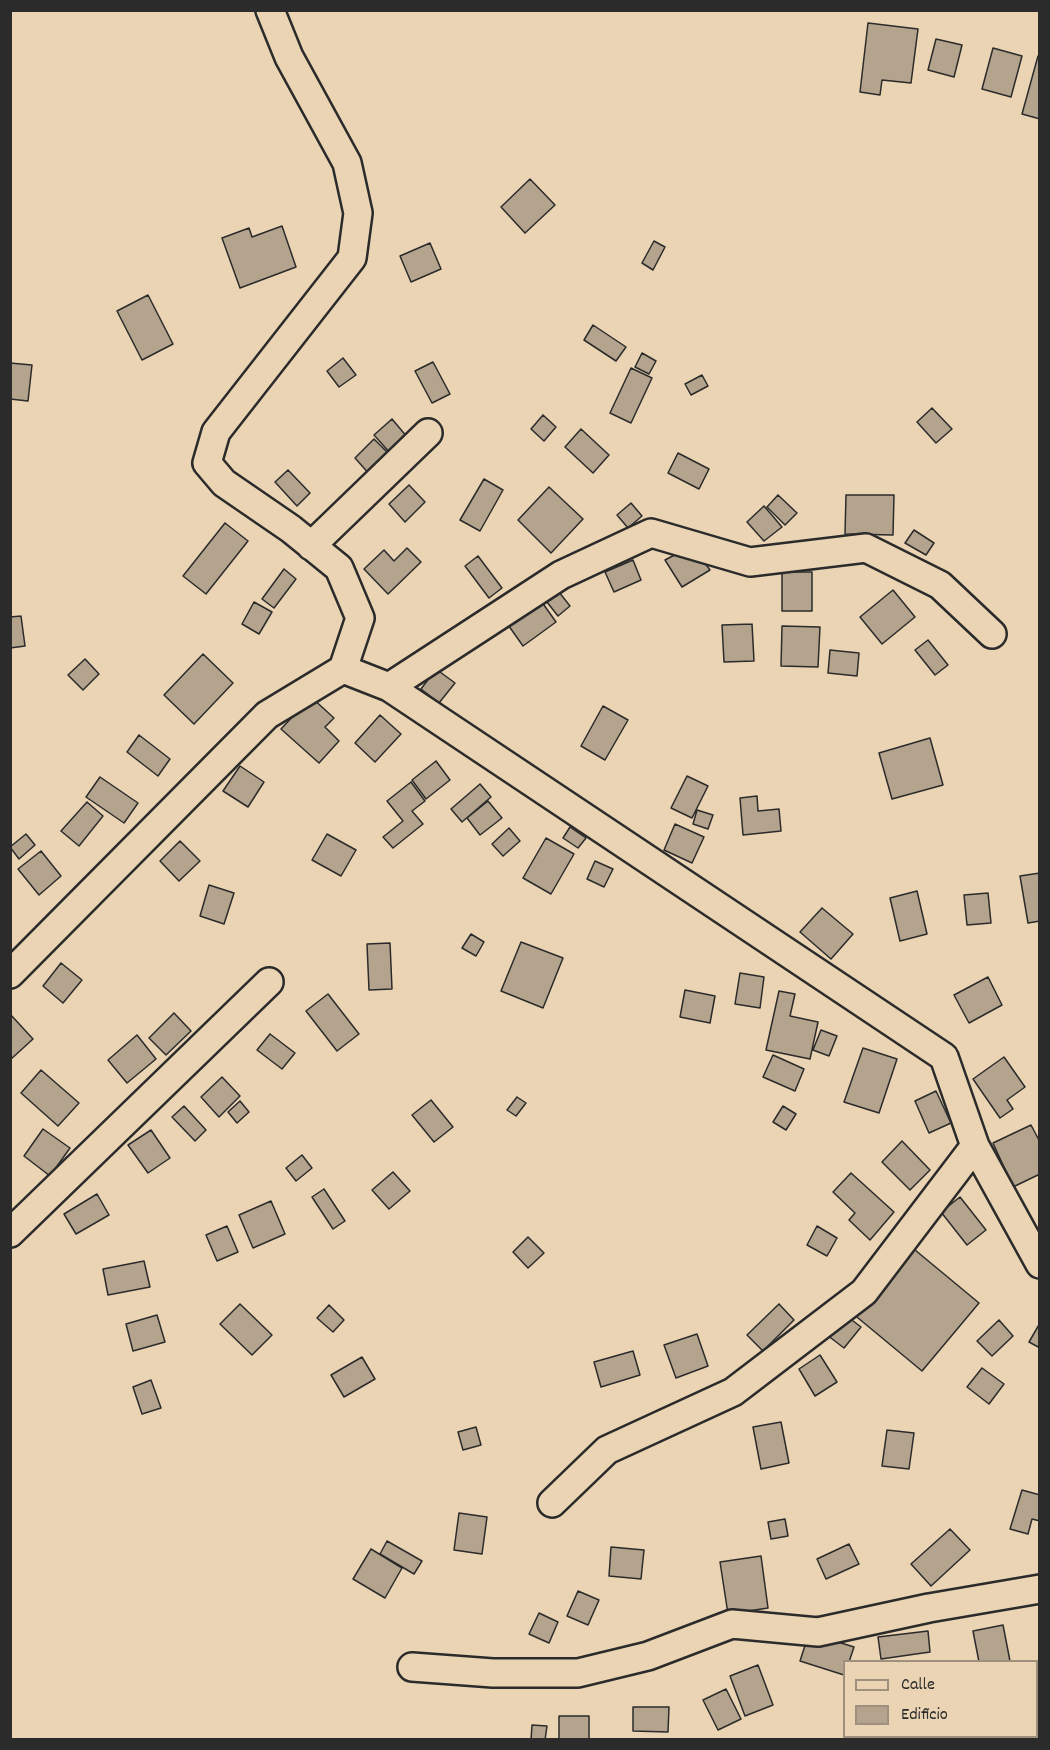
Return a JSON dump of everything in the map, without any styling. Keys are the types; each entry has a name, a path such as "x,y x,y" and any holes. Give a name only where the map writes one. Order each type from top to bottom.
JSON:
{"street":[{"path":"10,974 267,715 343,669 360,618 339,568 291,529 224,483 207,463 216,432 352,258 358,213 346,163 289,57 270,10"},
{"path":"311,546 428,433"},
{"path":"389,687 561,575 651,533 750,562 866,549 940,585 992,634"},
{"path":"343,669 389,687 944,1057 975,1146 1040,1264"},
{"path":"10,1233 269,982"},
{"path":"552,1503 607,1450 733,1392 864,1292 975,1146"},
{"path":"412,1667 493,1673 578,1673 648,1656 732,1624 818,1632 929,1608 1040,1589"}],"building":[{"path":"868,23 918,29 911,83 882,80 880,95 860,92"},
{"path":"936,39 962,45 954,77 928,70"},
{"path":"993,48 1022,56 1011,97 982,89"},
{"path":"1038,56 1040,57 1040,119 1022,114"},
{"path":"530,179 555,205 525,233 501,207"},
{"path":"282,226 296,267 240,288 222,238 249,228 252,237"},
{"path":"654,241 665,247 653,270 642,263"},
{"path":"430,243 441,269 411,282 400,256"},
{"path":"148,295 173,344 142,360 117,311"},
{"path":"593,325 626,347 616,361 584,340"},
{"path":"642,353 656,361 649,374 635,367"},
{"path":"343,358 356,375 339,387 327,371"},
{"path":"433,362 450,394 432,403 415,371"},
{"path":"10,363 32,365 28,401 10,399"},
{"path":"631,368 652,378 631,423 610,413"},
{"path":"702,375 708,386 691,395 685,384"},
{"path":"932,408 952,429 936,443 917,422"},
{"path":"543,415 556,427 544,441 531,429"},
{"path":"392,419 408,438 391,454 374,435"},
{"path":"581,429 609,455 593,473 565,447"},
{"path":"374,439 391,456 371,476 355,458"},
{"path":"678,453 709,469 699,489 668,473"},
{"path":"288,470 310,493 297,506 275,482"},
{"path":"484,479 503,490 480,531 460,520"},
{"path":"409,485 425,502 405,522 389,504"},
{"path":"549,487 583,519 551,553 518,520"},
{"path":"778,495 797,513 785,525 767,507"},
{"path":"846,495 894,495 893,535 845,534"},
{"path":"631,503 642,516 628,528 617,515"},
{"path":"764,506 782,527 764,541 747,522"},
{"path":"225,523 248,541 206,594 183,576"},
{"path":"914,530 934,543 926,555 905,543"},
{"path":"407,548 421,562 388,594 364,569 384,550 394,561"},
{"path":"680,552 697,552 710,570 682,587 665,560"},
{"path":"478,556 502,588 489,598 465,566"},
{"path":"633,560 641,580 614,592 605,572"},
{"path":"284,569 296,579 274,608 262,599"},
{"path":"782,572 812,572 812,611 782,611"},
{"path":"555,587 570,606 558,616 543,597"},
{"path":"893,590 915,617 882,644 860,617"},
{"path":"539,598 556,622 523,646 506,622"},
{"path":"254,602 272,612 259,634 242,624"},
{"path":"21,616 25,646 10,648 10,617"},
{"path":"752,624 754,661 724,662 722,625"},
{"path":"782,626 820,627 818,667 781,666"},
{"path":"928,640 948,665 935,675 915,650"},
{"path":"830,650 859,653 857,676 828,673"},
{"path":"203,654 233,683 194,724 164,695"},
{"path":"85,659 99,674 83,690 68,675"},
{"path":"436,669 455,683 439,703 421,689"},
{"path":"311,697 334,718 325,727 339,741 319,763 281,729"},
{"path":"603,706 628,720 605,760 581,746"},
{"path":"380,715 401,734 375,762 355,743"},
{"path":"139,735 170,759 158,776 127,752"},
{"path":"930,738 943,785 892,799 879,753"},
{"path":"436,761 450,780 426,799 412,780"},
{"path":"240,766 264,782 248,807 223,791"},
{"path":"687,776 708,786 692,818 671,808"},
{"path":"100,777 138,803 124,823 86,797"},
{"path":"411,782 425,801 412,811 423,824 393,848 383,837 403,821 387,801"},
{"path":"480,784 491,797 462,822 451,809"},
{"path":"757,796 758,811 779,809 781,831 743,835 740,798"},
{"path":"488,801 502,818 480,835 467,818"},
{"path":"87,802 103,816 79,846 61,831"},
{"path":"697,810 713,815 708,829 693,824"},
{"path":"675,824 704,837 692,863 664,850"},
{"path":"570,827 586,838 578,848 563,838"},
{"path":"509,828 520,841 503,856 492,844"},
{"path":"26,834 35,845 19,859 10,847"},
{"path":"327,834 356,850 341,876 312,860"},
{"path":"546,838 574,854 551,894 523,878"},
{"path":"180,841 200,861 179,881 160,861"},
{"path":"41,851 61,876 39,895 18,869"},
{"path":"595,861 613,869 604,887 587,879"},
{"path":"1040,873 1040,921 1028,923 1020,876"},
{"path":"209,885 234,893 224,924 200,916"},
{"path":"917,891 927,934 900,941 890,898"},
{"path":"988,893 991,923 967,925 964,895"},
{"path":"822,908 853,934 831,959 800,932"},
{"path":"471,934 484,942 476,956 462,948"},
{"path":"521,942 563,958 543,1008 501,991"},
{"path":"390,943 392,989 369,990 367,944"},
{"path":"61,963 82,980 63,1003 43,986"},
{"path":"740,973 764,977 760,1008 735,1004"},
{"path":"988,977 1002,1005 969,1023 954,995"},
{"path":"685,990 715,996 710,1023 680,1017"},
{"path":"779,991 795,994 790,1016 818,1022 810,1059 766,1050"},
{"path":"328,994 359,1034 337,1051 306,1011"},
{"path":"174,1013 191,1031 166,1055 149,1038"},
{"path":"10,1014 33,1039 10,1060"},
{"path":"821,1030 837,1036 829,1056 813,1050"},
{"path":"270,1034 295,1053 282,1069 257,1050"},
{"path":"137,1035 156,1059 127,1083 108,1060"},
{"path":"863,1048 897,1059 879,1113 844,1102"},
{"path":"773,1055 804,1069 795,1091 763,1077"},
{"path":"1004,1057 1025,1087 1007,1100 1013,1109 1000,1118 973,1079"},
{"path":"41,1070 79,1103 58,1126 21,1093"},
{"path":"222,1077 240,1096 219,1117 201,1097"},
{"path":"936,1091 951,1123 929,1133 915,1101"},
{"path":"517,1097 526,1103 516,1116 507,1110"},
{"path":"431,1100 453,1127 434,1142 412,1115"},
{"path":"240,1101 249,1112 237,1123 228,1112"},
{"path":"184,1106 206,1130 195,1141 172,1117"},
{"path":"783,1106 796,1114 786,1130 773,1122"},
{"path":"1031,1125 1040,1142 1040,1174 1013,1187 993,1143"},
{"path":"43,1129 70,1148 50,1176 24,1156"},
{"path":"151,1130 170,1158 148,1173 128,1145"},
{"path":"902,1141 930,1170 910,1190 882,1162"},
{"path":"302,1155 312,1168 296,1181 286,1168"},
{"path":"393,1172 410,1191 389,1209 372,1190"},
{"path":"851,1173 894,1212 870,1240 849,1220 855,1213 833,1192"},
{"path":"324,1189 345,1221 333,1229 312,1197"},
{"path":"97,1194 109,1215 76,1234 64,1214"},
{"path":"960,1197 986,1230 967,1245 941,1212"},
{"path":"271,1201 285,1234 253,1248 239,1215"},
{"path":"227,1226 238,1252 217,1261 206,1235"},
{"path":"817,1226 837,1238 827,1256 807,1245"},
{"path":"528,1237 544,1253 528,1268 513,1252"},
{"path":"909,1245 979,1303 922,1371 852,1313"},
{"path":"144,1261 150,1287 108,1295 103,1269"},
{"path":"240,1304 272,1335 252,1355 220,1324"},
{"path":"779,1304 794,1320 763,1351 747,1335"},
{"path":"329,1305 344,1320 333,1332 317,1318"},
{"path":"844,1314 861,1327 844,1348 827,1335"},
{"path":"157,1315 165,1342 133,1351 126,1324"},
{"path":"999,1320 1013,1336 992,1356 977,1341"},
{"path":"1040,1323 1040,1348 1029,1342"},
{"path":"697,1334 708,1366 676,1378 664,1345"},
{"path":"633,1351 640,1375 601,1387 594,1362"},
{"path":"820,1355 837,1382 815,1396 799,1369"},
{"path":"362,1357 375,1379 344,1397 331,1375"},
{"path":"982,1368 1004,1384 989,1404 967,1387"},
{"path":"151,1380 161,1408 142,1414 133,1387"},
{"path":"781,1422 789,1463 761,1469 753,1427"},
{"path":"476,1427 481,1445 463,1450 458,1432"},
{"path":"887,1430 914,1433 909,1469 882,1466"},
{"path":"1022,1490 1040,1495 1040,1521 1032,1519 1028,1534 1010,1529"},
{"path":"459,1513 487,1517 482,1554 454,1550"},
{"path":"785,1519 788,1536 771,1539 768,1522"},
{"path":"950,1529 970,1550 931,1586 911,1564"},
{"path":"387,1541 422,1561 414,1574 380,1554"},
{"path":"849,1544 859,1564 826,1579 817,1559"},
{"path":"611,1547 644,1550 641,1579 609,1576"},
{"path":"371,1549 402,1568 385,1598 353,1579"},
{"path":"761,1556 768,1608 728,1614 720,1562"},
{"path":"578,1591 599,1600 588,1625 567,1616"},
{"path":"539,1613 558,1622 549,1643 529,1634"},
{"path":"1003,1625 1010,1660 979,1660 973,1631"},
{"path":"928,1631 930,1652 881,1659 878,1637"},
{"path":"809,1633 854,1647 850,1660 843,1660 843,1675 800,1661"},
{"path":"758,1665 773,1705 745,1716 730,1676"},
{"path":"726,1689 741,1719 718,1730 703,1700"},
{"path":"633,1707 669,1707 668,1732 633,1731"},
{"path":"559,1716 589,1716 589,1740 559,1740"},
{"path":"532,1725 547,1726 545,1740 531,1740"}]}
